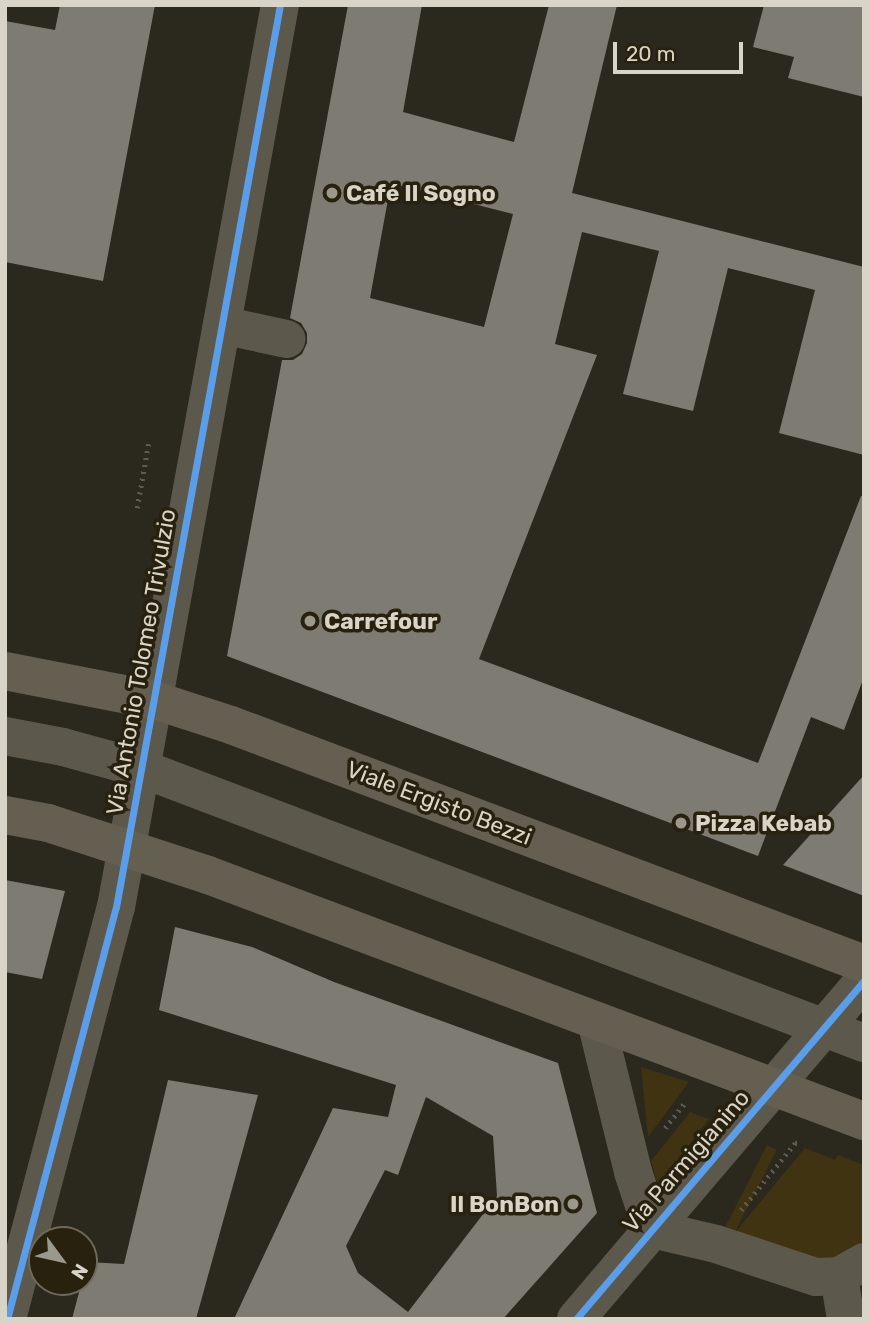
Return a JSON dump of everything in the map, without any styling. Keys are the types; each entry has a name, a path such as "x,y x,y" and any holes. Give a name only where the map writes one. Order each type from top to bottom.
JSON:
{"main road":[{"name":"Viale Ergisto Bezzi","path":"5,671 154,700 231,725 864,964"},
{"path":"5,815 48,823 126,846 864,1121"}],"street":[{"name":"Via Antonio Tolomeo Trivulzio","path":"7,1319 116,907 280,5"},
{"path":"222,325 286,339"},
{"path":"5,736 63,747 143,769 864,1043"},
{"name":"Via Parmigianino","path":"576,1319 864,981"},
{"path":"596,1021 633,1172 652,1229 716,1244 816,1277 851,1269 846,1319"}],"path":[{"path":"137,508 149,440"},
{"path":"734,1219 795,1143"}],"shaded area":[{"path":"641,1067 689,1082 648,1137"},
{"path":"690,1112 709,1119 658,1185 651,1161"},
{"path":"767,1145 777,1150 731,1240 721,1235"},
{"path":"805,1148 835,1160 838,1155 864,1165 864,1250 826,1261 732,1236"}],"building":[{"path":"60,5 155,5 103,281 5,262 5,21 55,30"},
{"path":"348,5 422,5 403,112 514,142 549,5 617,5 572,193 864,267 864,455 779,433 815,290 728,268 693,411 623,394 659,251 582,232 555,344 597,355 479,659 758,763 861,496 864,497 864,677 844,730 811,717 758,856 227,656 282,360 293,360 302,354 307,343 307,333 301,323 290,318","holes":["391,183 513,214 484,327 370,298"]},
{"path":"764,5 864,5 864,97 788,78 794,57 753,47"},
{"path":"864,775 864,896 783,865"},
{"path":"5,880 65,891 42,979 5,972"},
{"path":"175,927 252,947 334,982 558,1063 597,1213 503,1319 234,1319 333,1108 388,1117 396,1085 159,1010","holes":["426,1097 493,1136 497,1196 408,1312 358,1273 346,1246 385,1170 398,1175"]},
{"path":"168,1080 258,1095 196,1319 72,1319 78,1296 98,1296 98,1263 124,1264"}],"cycle path":[{"path":"7,1319 116,907 280,5"},
{"path":"576,1319 864,981"}],"place":[{"name":"Café Il Sogno","path":"332,193"},
{"name":"Carrefour","path":"310,621"},
{"name":"Pizza Kebab","path":"681,823"},
{"name":"Il BonBon","path":"573,1204"}]}
